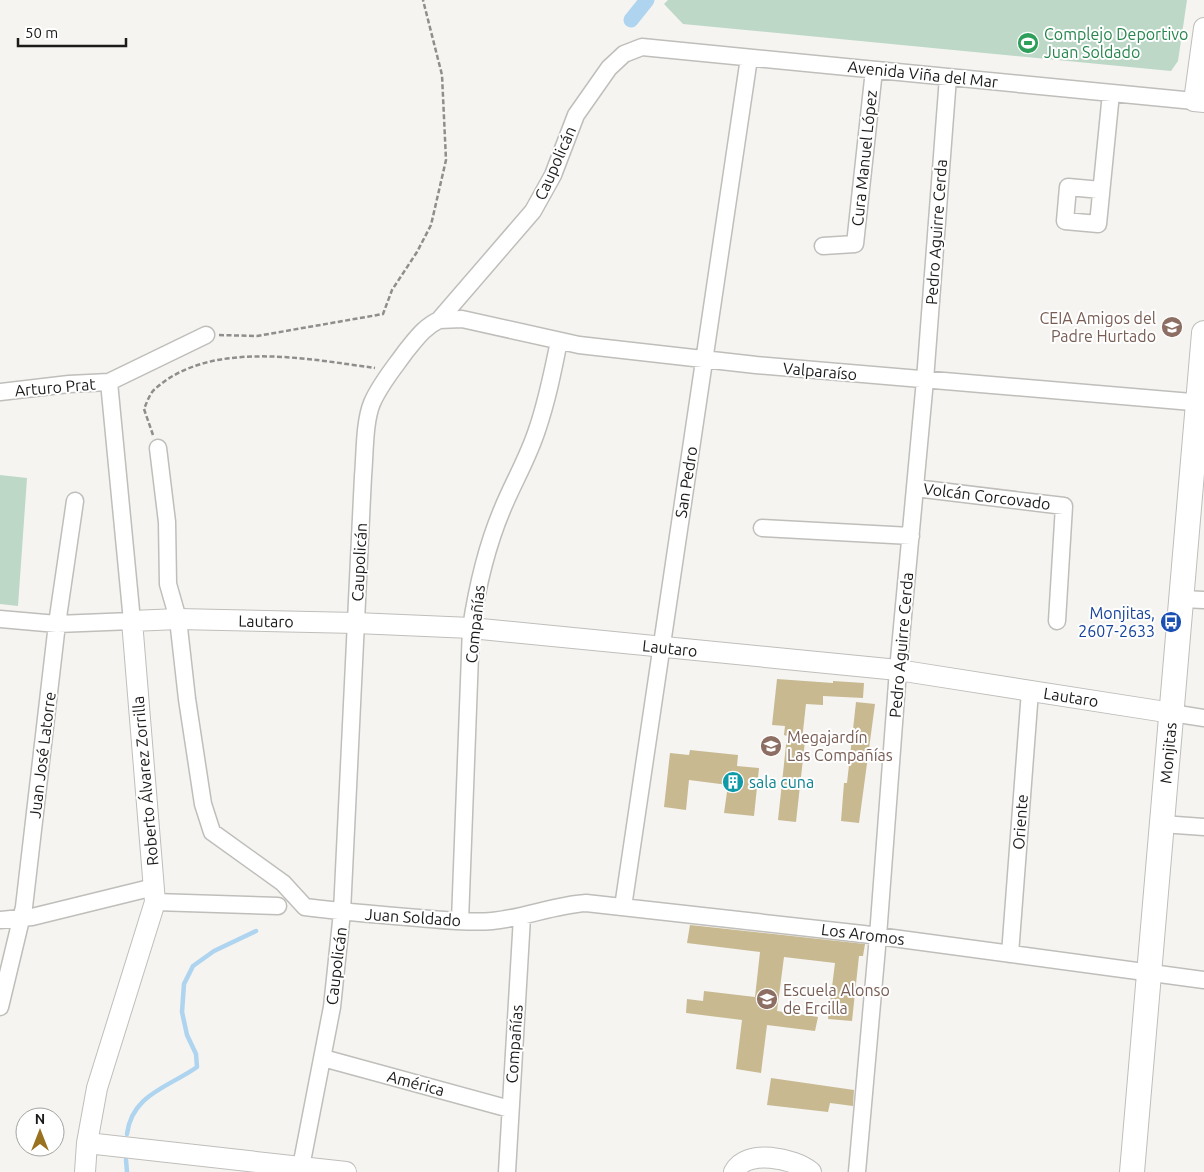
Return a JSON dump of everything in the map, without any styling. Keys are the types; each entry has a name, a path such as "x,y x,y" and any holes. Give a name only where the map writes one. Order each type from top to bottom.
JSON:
{"main road":[{"name":"Monjitas","path":"1132,1172 1172,713 1193,600 1204,333"}],"street":[{"path":"1199,101 1204,28"},
{"name":"Avenida Viña del Mar","path":"642,47 1199,101"},
{"name":"Caupolicán","path":"300,1169 332,1007 342,912 366,436 372,405 391,371 423,330 439,320 533,211 553,174 576,115 609,68 624,54 642,47"},
{"name":"San Pedro","path":"623,907 748,58"},
{"name":"Cura Manuel López","path":"823,246 855,244 874,70"},
{"name":"Pedro Aguirre Cerda","path":"856,1172 878,936 898,670 925,380 948,77"},
{"path":"1101,190 1111,93"},
{"name":"Valparaíso","path":"439,320 462,319 559,341 704,359 798,369 1201,403"},
{"path":"109,382 206,335"},
{"name":"Compañías","path":"460,921 471,628 484,563 501,511 538,429 546,403 559,341"},
{"name":"Arturo Prat","path":"0,392 69,384 109,382"},
{"name":"Roberto Álvarez Zorrilla","path":"85,1172 87,1143 96,1088 155,894 132,621 109,382"},
{"path":"158,448 167,522 168,584 178,620"},
{"name":"Volcán Corcovado","path":"915,488 1064,506 1057,621"},
{"name":"Juan José Latorre","path":"0,1007 21,918 30,857 57,624 75,501"},
{"path":"762,528 911,536"},
{"path":"0,619 57,624 132,621"},
{"name":"Juan Soldado","path":"178,620 201,795 212,832 283,883 305,908 460,921 490,921 522,917"},
{"name":"Lautaro","path":"132,621 356,623 471,628 898,670 1204,718"},
{"name":"Oriente","path":"1010,954 1030,691"},
{"path":"1162,824 1204,826"},
{"path":"0,920 21,918 155,894 278,906"},
{"name":"Los Aromos","path":"522,917 569,904 586,903 878,936 1204,980"},
{"name":"Compañías","path":"507,1172 522,917"},
{"name":"América","path":"323,1058 510,1109"},
{"path":"87,1143 300,1169 346,1172"},
{"path":"734,1170 746,1161 774,1158 791,1160 811,1172"}],"path":[{"path":"206,335 257,336 383,314 392,290 417,252 431,225 446,160 442,75 423,0"},
{"path":"158,448 144,408 154,390 185,369 215,360 262,356 310,359 391,371"}],"green space":[{"name":"Complejo Deportivo Juan Soldado","path":"668,0 1187,0 1178,61 1171,71 683,24 664,4"},
{"path":"0,475 27,478 18,606 0,604"}],"building":[{"path":"777,679 864,683 863,698 823,696 823,705 806,704 802,740 805,741 796,822 778,820 787,736 784,735 785,726 772,725"},
{"path":"856,702 875,704 859,823 841,821 844,783 847,783"},
{"name":"sala cuna","path":"690,750 738,755 737,766 759,768 754,816 724,813 728,785 689,780 686,810 664,807 670,753 689,755"},
{"path":"690,925 865,944 863,956 859,956 852,1021 828,1019 835,963 784,957 777,1011 818,1017 815,1031 767,1025 761,1073 736,1069 742,1020 686,1013 687,999 703,1001 704,991 755,997 760,952 687,943"},
{"path":"771,1078 854,1090 853,1106 830,1103 828,1112 767,1105"}],"waterway":[{"path":"631,20 647,0"},
{"path":"127,1134 130,1120 144,1100 197,1067 196,1054 187,1035 182,1012 184,984 193,966 214,951 256,931"},
{"path":"126,1160 127,1172"}],"place":[{"name":"Complejo Deportivo Juan Soldado","path":"1028,43"},
{"name":"CEIA Amigos del Padre Hurtado","path":"1172,327"},
{"name":"Monjitas, 2607-2633","path":"1171,622"},
{"name":"Megajardín Las Compañías","path":"771,746"},
{"name":"sala cuna","path":"733,782"},
{"name":"Escuela Alonso de Ercilla","path":"767,999"}]}
